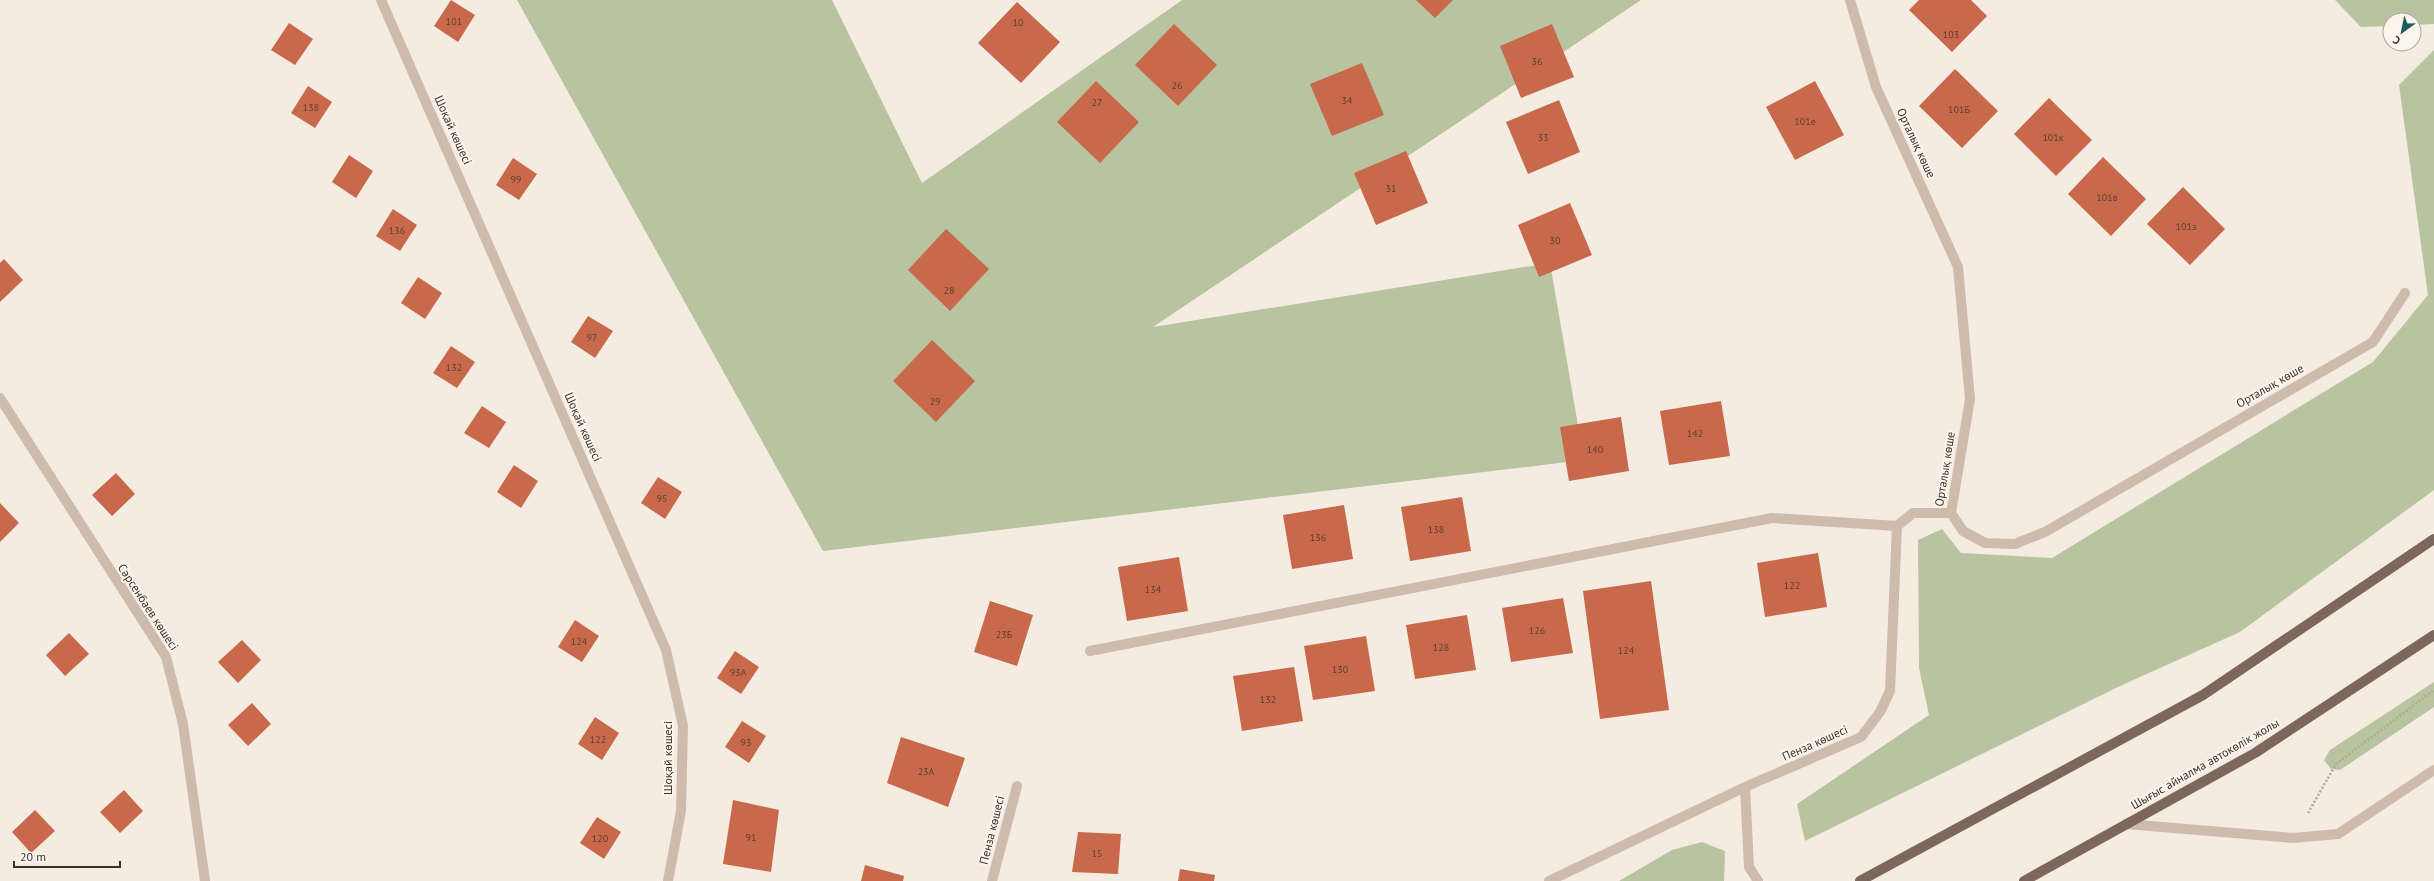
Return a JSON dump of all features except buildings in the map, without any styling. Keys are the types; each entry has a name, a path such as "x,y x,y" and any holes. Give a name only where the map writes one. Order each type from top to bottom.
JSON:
{"main road":[{"path":"1860,881 2203,694 2434,539"},
{"name":"Шығыс айналма автокөлік жолы","path":"2024,881 2255,753 2434,635"}],"street":[{"name":"Шоқай көшесі","path":"381,0 666,650 683,726 681,811 668,881"},
{"name":"Орталық көше","path":"1850,0 1876,87 1958,266 1970,400 1951,513 1963,531 1985,543 2015,544 2045,532 2373,342 2406,293"},
{"name":"Сәрсенбаев көшесі","path":"0,398 166,657 183,724 205,881"},
{"path":"1090,651 1772,518 1897,526 1913,513 1951,513"},
{"name":"Пенза көшесі","path":"1549,881 1745,787 1860,737 1880,712 1890,691 1897,526"},
{"path":"2126,824 2293,838 2338,834 2434,770"},
{"name":"Пенза көшесі","path":"992,881 1017,786"},
{"path":"1745,787 1749,867 1758,881"}],"path":[{"path":"2293,838 2336,764 2434,690"}],"green space":[{"path":"517,0 832,0 922,183 1182,0 1641,0 1153,327 1550,263 1584,460 823,551"},
{"path":"2335,0 2434,0 2434,24 2422,25 2422,12 2382,12 2382,26 2361,27"},
{"path":"2434,50 2434,490 2240,632 2120,686 1805,841 1797,804 1929,715 1919,668 1918,540 1942,529 1961,553 2052,558 2373,362 2428,295 2399,85"},
{"path":"2434,682 2434,707 2340,770 2331,769 2324,760 2330,750"},
{"path":"1702,842 1725,851 1724,881 1619,881 1672,850"}]}
